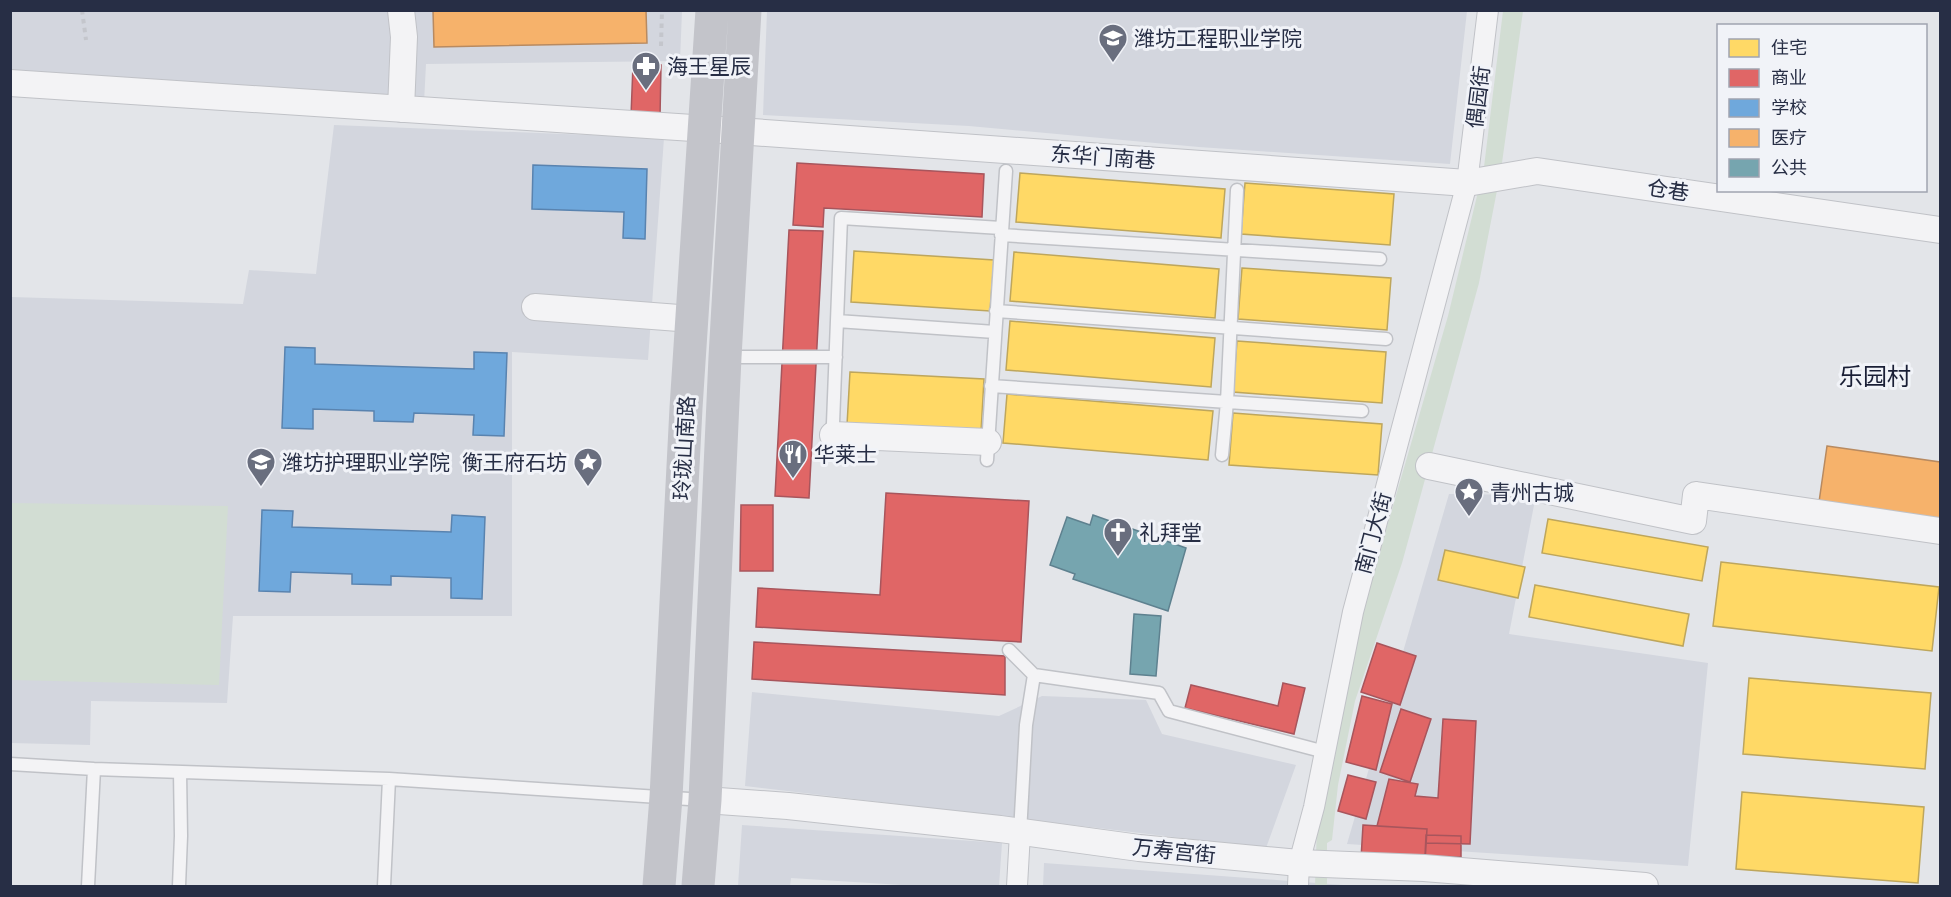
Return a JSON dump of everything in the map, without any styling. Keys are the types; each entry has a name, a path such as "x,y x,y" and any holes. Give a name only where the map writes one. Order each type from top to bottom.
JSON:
{"main road":[{"name":"玲珑山南路","path":"659,886 712,10"},
{"name":"玲珑山南路","path":"698,886 705,800 724,357 745,10"}],"street":[{"path":"401,10 404,38 401,109"},
{"name":"偶园街","path":"1467,183 1488,10"},
{"name":"东华门南巷","path":"10,83 738,130 1467,183"},
{"name":"仓巷","path":"1467,183 1537,171 1941,230"},
{"name":"南门大街","path":"1298,875 1353,612 1467,183"},
{"path":"535,307 692,319"},
{"path":"832,442 987,451"},
{"path":"1429,466 1693,521 1696,495 1941,531"},
{"name":"万寿宫街","path":"705,800 799,807 1000,829 1138,848 1298,875 1424,868 1562,883 1645,886"},
{"path":"1017,886 1020,833"}],"lane":[{"path":"987,451 1006,171"},
{"path":"1222,455 1227,402 1237,190"},
{"path":"832,442 841,218 1001,232 1380,259"},
{"path":"996,311 1386,339"},
{"path":"837,321 995,332"},
{"path":"724,357 836,357"},
{"path":"991,386 1362,411"},
{"path":"1009,650 1034,675 1159,693 1169,711 1325,752"},
{"path":"1020,833 1026,725 1034,675"},
{"path":"10,764 94,770 389,780 705,800"},
{"path":"88,886 94,770"},
{"path":"179,886 182,836 180,772"},
{"path":"384,886 389,780"}],"path":[{"path":"82,10 86,40"},
{"path":"661,46 662,10"}],"shaded area":[{"name":"潍坊工程职业学院","path":"767,10 1467,11 1450,164 1199,147 969,126 763,115"},
{"path":"10,11 682,11 680,61 426,64 424,103 11,73"},
{"path":"1503,11 1523,11 1501,170 1479,283 1402,563 1355,701 1338,785 1332,840 1327,843 1327,886 1315,886 1317,826 1328,789 1366,599 1448,316 1484,167"},
{"name":"潍坊护理职业学院","path":"334,125 664,138 648,360 512,352 512,616 233,616 227,703 91,701 90,745 11,743 11,297 243,304 249,270 316,274"},
{"path":"1449,494 1536,495 1509,634 1708,663 1688,866 1347,844"},
{"path":"11,503 228,506 219,685 11,680"},
{"path":"752,692 999,716 1042,696 1146,700 1162,734 1296,765 1266,848 745,786"},
{"path":"742,825 1002,843 999,886 917,886 791,878 790,886 738,886"},
{"path":"1044,863 1357,886 1043,886"}],"building: 住宅":[{"path":"1020,173 1225,189 1221,238 1016,222"},
{"path":"1245,183 1394,194 1390,245 1241,234"},
{"path":"854,251 994,260 990,311 851,302"},
{"path":"1014,252 1219,269 1215,318 1010,301"},
{"path":"1242,268 1391,278 1387,330 1238,319"},
{"path":"1010,321 1215,338 1211,387 1006,370"},
{"path":"1237,341 1386,352 1382,403 1233,392"},
{"path":"850,372 984,379 981,432 847,425"},
{"path":"1007,394 1213,411 1208,460 1003,443"},
{"path":"1233,413 1382,424 1378,475 1229,465"},
{"path":"1548,519 1708,547 1702,581 1542,553"},
{"path":"1445,550 1525,567 1518,598 1438,580"},
{"path":"1721,562 1939,587 1932,651 1713,626"},
{"path":"1535,585 1689,614 1683,646 1529,617"},
{"path":"1749,678 1931,693 1925,769 1743,754"},
{"path":"1742,792 1924,807 1918,883 1736,869"}],"building: 商业":[{"name":"海王星辰","path":"633,65 661,65 660,117 631,116"},
{"path":"797,163 984,174 982,217 824,208 823,227 793,225"},
{"path":"789,230 823,231 809,498 775,496"},
{"path":"886,493 1029,501 1021,642 756,627 758,588 880,595"},
{"path":"741,505 773,505 773,571 740,571"},
{"path":"754,642 1005,656 1005,695 752,679"},
{"path":"1377,643 1416,656 1400,705 1361,692"},
{"path":"1283,683 1305,688 1294,734 1185,708 1191,685 1278,706"},
{"path":"1362,696 1392,704 1376,770 1346,762"},
{"path":"1401,709 1431,719 1410,782 1380,772"},
{"path":"1443,719 1476,721 1470,844 1426,843 1427,829 1377,826 1389,779 1418,784 1415,796 1438,798"},
{"path":"1348,775 1376,782 1366,819 1338,811"},
{"path":"1363,825 1427,829 1425,862 1361,859"},
{"path":"1426,835 1461,836 1461,857 1425,856"}],"building: 学校":[{"path":"533,165 647,169 645,239 623,238 624,212 532,209"},
{"path":"285,347 315,348 315,364 474,369 474,352 507,353 504,436 473,435 474,415 414,413 413,422 374,421 374,411 313,409 313,429 282,428"},
{"path":"262,510 293,511 292,527 451,532 452,515 485,517 482,599 451,598 451,578 391,576 391,585 352,584 352,574 291,572 290,592 259,591"}],"building: 医疗":[{"path":"433,10 646,10 647,43 434,47"},
{"path":"1827,446 1940,462 1940,519 1819,502"}],"building: 公共":[{"name":"礼拜堂","path":"1093,515 1186,548 1168,611 1073,579 1075,574 1050,565 1067,517 1090,525"},
{"path":"1134,614 1161,616 1156,676 1130,674"}],"place":[{"name":"潍坊工程职业学院","path":"1113,64"},
{"name":"海王星辰","path":"646,92"},
{"name":"华莱士","path":"793,480"},
{"name":"潍坊护理职业学院","path":"261,488"},
{"name":"衡王府石坊","path":"588,488"},
{"name":"青州古城","path":"1469,518"},
{"name":"礼拜堂","path":"1118,558"}],"district":[{"name":"乐园村","path":"1875,376"}]}
